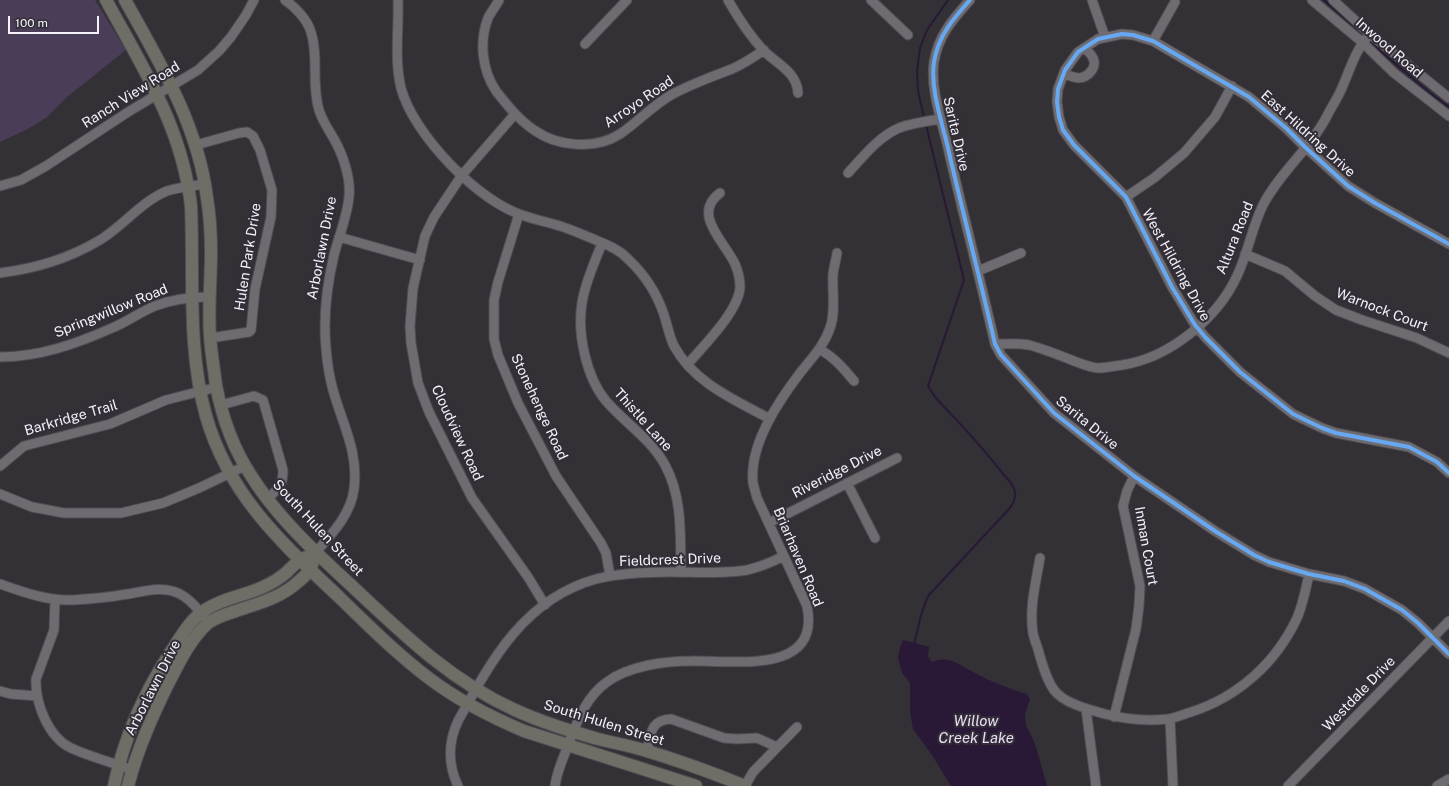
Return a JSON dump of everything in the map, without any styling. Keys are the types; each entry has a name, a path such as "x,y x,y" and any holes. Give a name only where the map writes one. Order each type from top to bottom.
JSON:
{"main road":[{"path":"106,0 157,94 177,141 188,186 192,234 194,352 200,391 212,433 230,472 245,498 261,519 300,559 409,662 436,683 468,704 500,721 524,731 696,786"},
{"name":"South Hulen Street","path":"125,0 173,86 196,145 203,168 206,184 211,254 209,297 210,338 216,387 226,422 238,452 245,466 267,499 316,552 418,648 476,690 515,710 573,732 647,751 745,786"},
{"name":"Arborlawn Drive","path":"114,786 119,765 139,712 160,668 187,626 201,613 223,600 266,586 281,577 300,559 316,552"},
{"name":"Arborlawn Drive","path":"128,786 136,756 151,719 185,652 197,636 209,623 229,613 270,600 285,592 311,570 316,552"}],"street":[{"name":"Ranch View Road","path":"0,186 21,180 46,166 112,122 198,70 219,51 246,15 254,0"},
{"name":"Arborlawn Drive","path":"285,0 306,20 311,31 314,48 315,96 322,120 335,140 346,168 349,196 344,223 331,268 326,298 326,339 332,388 354,453 356,469 355,482 351,504 332,534 316,552"},
{"path":"398,0 396,49 401,87 405,100 428,140 439,153 462,175 504,208 560,226 608,245 627,258 645,279 656,296 664,312 674,345 680,356 704,380 716,389 770,419"},
{"name":"Arroyo Road","path":"500,0 488,18 485,32 483,61 488,78 515,114 534,130 548,138 570,144 597,144 620,134 652,108 675,93 687,86 732,69 764,50"},
{"path":"585,44 627,0"},
{"path":"728,0 764,50 791,74 798,86 798,93"},
{"name":"Sarita Drive","path":"970,0 950,22 941,39 936,53 933,80 937,119 978,271 995,344 1001,355 1054,413 1134,476 1215,531 1254,556 1309,574 1344,581 1365,589 1402,610 1433,637 1449,654"},
{"path":"1092,0 1105,37"},
{"name":"Inwood Road","path":"1312,0 1362,42 1394,73 1449,116"},
{"name":"Inwood Road","path":"1333,0 1370,34 1449,98"},
{"path":"877,2 908,35"},
{"path":"1153,41 1175,2"},
{"name":"East Hildring Drive","path":"1105,37 1122,34 1134,35 1153,41 1232,86 1264,108 1348,186 1375,203 1449,244"},
{"name":"Altura Road","path":"995,344 1028,345 1097,368 1134,363 1158,355 1176,344 1197,328 1215,309 1237,276 1263,205 1277,183 1323,124 1340,90 1355,54 1362,42 1370,34"},
{"name":"West Hildring Drive","path":"1105,37 1098,39 1078,52 1064,74 1058,89 1057,102 1063,130 1074,145 1126,197 1172,287 1197,328 1240,372 1293,414 1316,426 1336,433 1409,447 1437,462 1449,473"},
{"path":"1064,74 1080,79 1089,75 1094,67 1094,60 1084,48"},
{"path":"1126,197 1154,178 1184,153 1215,117 1232,86"},
{"name":"Cloudview Road","path":"515,114 462,175 434,217 425,236 413,288 410,326 412,355 418,383 430,412 472,498 528,576 545,605"},
{"path":"848,173 884,137 897,129 937,119"},
{"name":"Hulen Park Drive","path":"196,145 247,132 253,136 260,150 272,190 271,217 254,289 251,330 249,332 210,338"},
{"path":"0,272 24,270 51,263 74,254 101,239 148,202 166,192 188,186 206,184"},
{"path":"688,364 731,313 737,301 740,288 735,264 710,224 708,215 710,202 720,193"},
{"name":"Stonehenge Road","path":"519,214 494,300 494,339 498,355 518,403 556,476 606,553 610,576"},
{"path":"339,237 420,260"},
{"name":"Thistle Lane","path":"602,243 586,284 582,303 580,331 585,354 598,389 606,401 650,444 665,465 675,487 680,515 681,572"},
{"name":"Briarhaven Road","path":"555,786 560,765 573,732 591,697 607,682 630,669 652,665 689,661 757,661 781,657 788,655 795,650 802,642 806,633 809,616 807,606 757,498 753,483 754,465 757,449 770,419 793,382 819,349 831,327 833,274 837,253"},
{"path":"978,271 1020,253"},
{"name":"Warnock Court","path":"1245,254 1285,271 1315,296 1336,310 1417,338 1449,353"},
{"name":"Springwillow Road","path":"0,357 32,354 64,347 113,327 155,306 193,297 209,297"},
{"path":"819,349 836,361 854,381"},
{"name":"Barkridge Trail","path":"0,466 24,446 110,424 166,400 216,387"},
{"path":"221,404 254,396 263,400 283,470 283,480 279,488 267,499"},
{"name":"Riveridge Drive","path":"769,523 897,458"},
{"path":"0,494 32,507 64,513 121,513 163,503 245,466"},
{"name":"Inman Court","path":"1114,717 1136,629 1139,606 1140,586 1123,506 1127,490 1134,476"},
{"path":"847,483 875,538"},
{"name":"Fieldcrest Drive","path":"458,786 451,767 450,748 456,726 498,653 512,634 545,605 574,587 586,582 610,576 647,572 746,570 768,564 784,556"},
{"path":"1040,558 1033,597 1032,617 1033,634 1043,668 1054,691 1063,698 1086,709 1114,717 1170,719 1198,710 1234,692 1248,681 1276,653 1297,618 1309,574"},
{"path":"0,584 23,592 55,599 70,600 120,596 157,589 178,594 195,606 209,623"},
{"path":"55,599 54,630 36,679 37,696 42,715 54,734 70,748 132,770"},
{"name":"Westdale Drive","path":"1288,786 1449,621"},
{"path":"0,691 11,694 37,696"},
{"path":"1086,709 1096,786"},
{"path":"647,751 651,732 656,724 662,720 671,719 724,738 757,738 777,747"},
{"path":"1170,719 1173,786"},
{"path":"745,786 753,772 797,727"},
{"path":"1437,786 1449,779"}],"shaded area":[{"path":"0,0 95,0 126,50 67,97 46,118 26,130 0,142"}],"water":[{"name":"Willow Creek Lake","path":"903,640 929,647 928,657 932,662 943,660 954,662 994,682 1027,694 1030,699 1025,714 1026,725 1035,744 1047,786 951,786 932,755 913,729 910,712 910,683 902,673 898,658"}],"waterway":[{"path":"924,118 918,91 917,71 920,48 927,30 948,0"},
{"path":"1324,0 1357,29"},
{"path":"1370,42 1430,93 1449,107"},
{"path":"914,644 922,613 929,595 1009,509 1015,497 1014,489 1009,480 979,444 935,397 928,386 964,280 926,125"}],"cycle path":[{"path":"970,0 947,28 936,53 933,72 937,105 995,344 1001,355 1054,413 1134,476 1215,531 1254,555 1269,562 1309,574 1344,581 1365,589 1402,610 1418,623 1449,654"},
{"path":"1449,244 1375,203 1348,186 1286,128 1249,97 1153,41 1133,35 1122,34 1098,39 1078,52 1065,70 1058,89 1057,102 1063,130 1074,145 1126,197 1172,287 1195,325 1206,338 1240,372 1293,414 1336,433 1409,447 1437,462 1449,473"}]}
